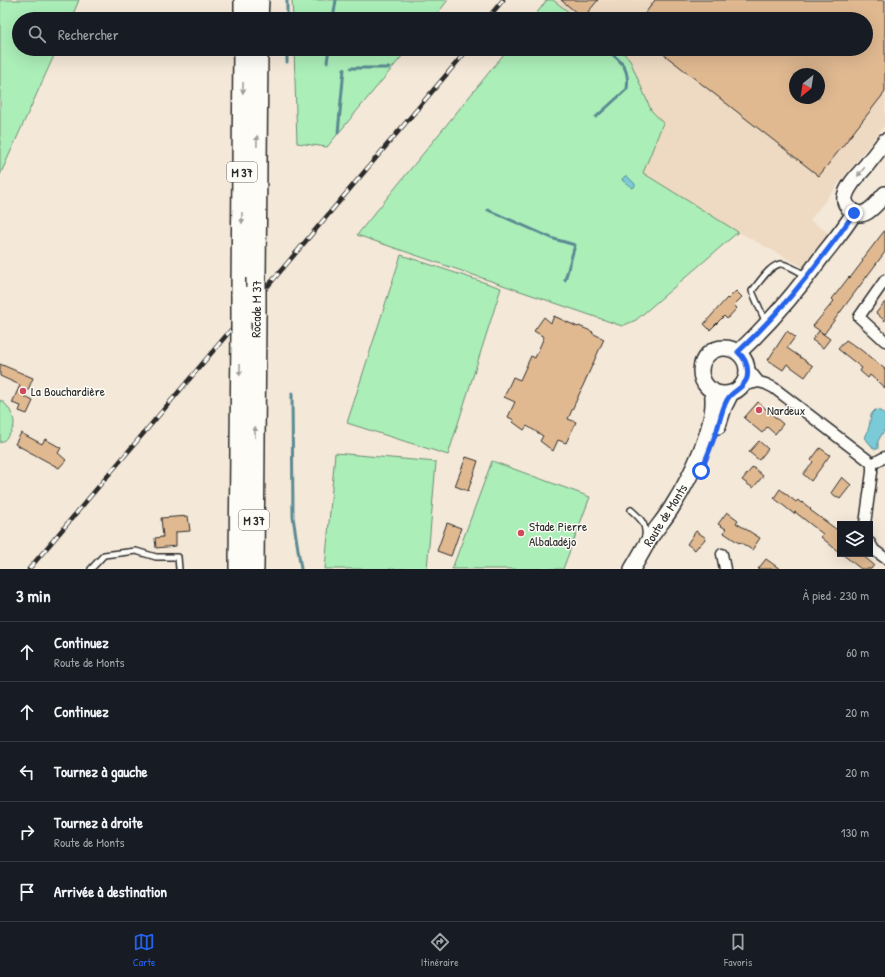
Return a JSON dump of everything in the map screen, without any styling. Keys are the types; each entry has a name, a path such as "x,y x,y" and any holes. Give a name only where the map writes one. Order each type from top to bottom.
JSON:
{"highway":[{"path":"244,0 244,12"},
{"path":"258,12 259,0"},
{"name":"Rocade M 37","path":"239,569 243,56"},
{"name":"Rocade M 37","path":"254,569 258,56"},
{"path":"254,471 268,569"},
{"path":"228,569 230,546 239,496"}],"main road":[{"path":"885,141 851,184 845,197 846,204 854,213 862,214 877,204 885,194"},
{"path":"738,352 766,324 808,276 854,213"},
{"path":"718,349 732,349 738,352 743,356 747,367 748,373 746,379 737,390 725,394 712,390 704,383 702,378 702,364 711,352 718,349"},
{"name":"Route de Monts","path":"631,569 672,507 693,467 712,416 714,398 712,390"},
{"name":"Route de Monts","path":"642,569 695,483 713,440 724,407 737,390"}],"street":[{"path":"885,280 859,317 885,340"},
{"path":"747,367 759,382 779,390 872,464 864,521"},
{"path":"737,390 759,382"},
{"path":"872,464 885,457"},
{"path":"873,548 885,558"},
{"path":"722,554 725,569"}],"lane":[{"path":"766,324 752,291 770,269 777,265 783,264 808,276"},
{"path":"631,510 644,524 646,530 646,534 631,569"},
{"path":"91,569 104,555 136,551 156,557 178,557 179,569"}],"shaded area":[{"path":"553,0 885,0 885,125 810,220 832,235 807,269 738,232 642,173 663,123 651,110 629,58 627,56 873,56 873,12 569,12"}],"green space":[{"path":"0,0 79,0 74,12 12,12 12,56 54,56 0,175"},
{"path":"292,0 448,0 439,12 293,12"},
{"path":"547,0 553,0 569,12 538,12"},
{"path":"294,56 402,56 327,147 297,143"},
{"path":"502,56 627,56 629,58 651,110 663,123 643,173 738,232 636,320 622,326 357,235"},
{"path":"401,255 501,288 448,455 347,423"},
{"path":"0,400 10,411 14,425 8,436 0,443"},
{"path":"335,453 436,462 427,569 325,569"},
{"name":"Stade Pierre Albaladéjo","path":"492,461 590,497 563,569 452,569"}],"water":[{"path":"627,176 635,184 633,188 623,181 622,179"},
{"path":"875,410 885,414 885,429 878,441 878,449 874,449 865,438 871,415"}],"building":[{"path":"561,0 598,0 588,12 576,12"},
{"path":"655,0 885,0 885,92 819,176 666,56 873,56 873,12 646,12"},
{"path":"885,230 885,252 824,334 813,326 834,301 832,299 849,277 850,278"},
{"path":"736,291 742,297 734,305 737,308 727,319 724,316 710,330 704,324 727,298 728,299"},
{"path":"885,302 885,321 876,313"},
{"path":"554,316 593,332 592,333 604,339 568,419 576,422 566,443 558,440 553,451 540,441 543,436 527,426 524,430 513,422 514,420 508,417 515,402 504,397 513,377 520,380 531,356 535,358 544,337 534,331 544,317 551,323"},
{"path":"787,331 795,337 787,348 813,366 805,377 787,364 783,370 768,360"},
{"path":"819,331 830,339 823,348 812,340"},
{"path":"846,340 885,369 885,388 870,375 868,378 860,371 862,368 838,349"},
{"name":"La Bouchardière","path":"0,364 33,378 25,397 33,401 27,414 19,411 21,406 12,403 20,385 0,376"},
{"name":"Nardeux","path":"758,402 783,424 775,434 767,427 762,433 744,418"},
{"path":"21,433 42,444 45,439 61,448 58,453 66,460 59,468 15,444"},
{"path":"759,441 768,449 759,460 749,452"},
{"path":"820,448 830,455 811,481 803,474 813,462 811,460"},
{"path":"466,457 478,461 468,491 455,486"},
{"path":"753,467 763,476 753,488 742,480"},
{"path":"842,477 851,485 840,499 831,493"},
{"path":"780,489 796,502 798,500 801,503 802,502 811,509 810,510 837,530 837,550 821,537 823,534 774,498"},
{"path":"727,512 738,520 736,523 760,538 752,550 724,533 726,529 718,524"},
{"path":"188,516 190,531 176,532 176,546 156,548 155,538 163,537 161,518"},
{"path":"447,523 461,528 451,556 437,551"},
{"path":"696,531 706,538 695,550 687,544"},
{"path":"846,557 865,557 874,565 871,569 861,569"},
{"path":"766,559 780,569 758,569"}],"waterway":[{"path":"287,0 287,12"},
{"path":"334,12 336,0"},
{"path":"287,56 287,62"},
{"path":"327,62 328,56"},
{"path":"596,117 627,89 628,82 626,70 615,56"},
{"path":"351,68 389,68"},
{"path":"338,133 344,69"},
{"path":"488,210 554,239 575,245 565,280"},
{"path":"292,393 293,517 301,569"}],"railway":[{"path":"493,12 503,0"},
{"path":"29,569 462,56"}],"place":[{"name":"La Bouchardière","path":"23,391"},
{"name":"Nardeux","path":"759,410"},
{"name":"Stade Pierre Albaladéjo","path":"521,533"}],"route":[{"path":"701,471 727,400 731,393 742,386 748,373 746,362 743,356 738,352 776,313 808,276 854,213"}]}
